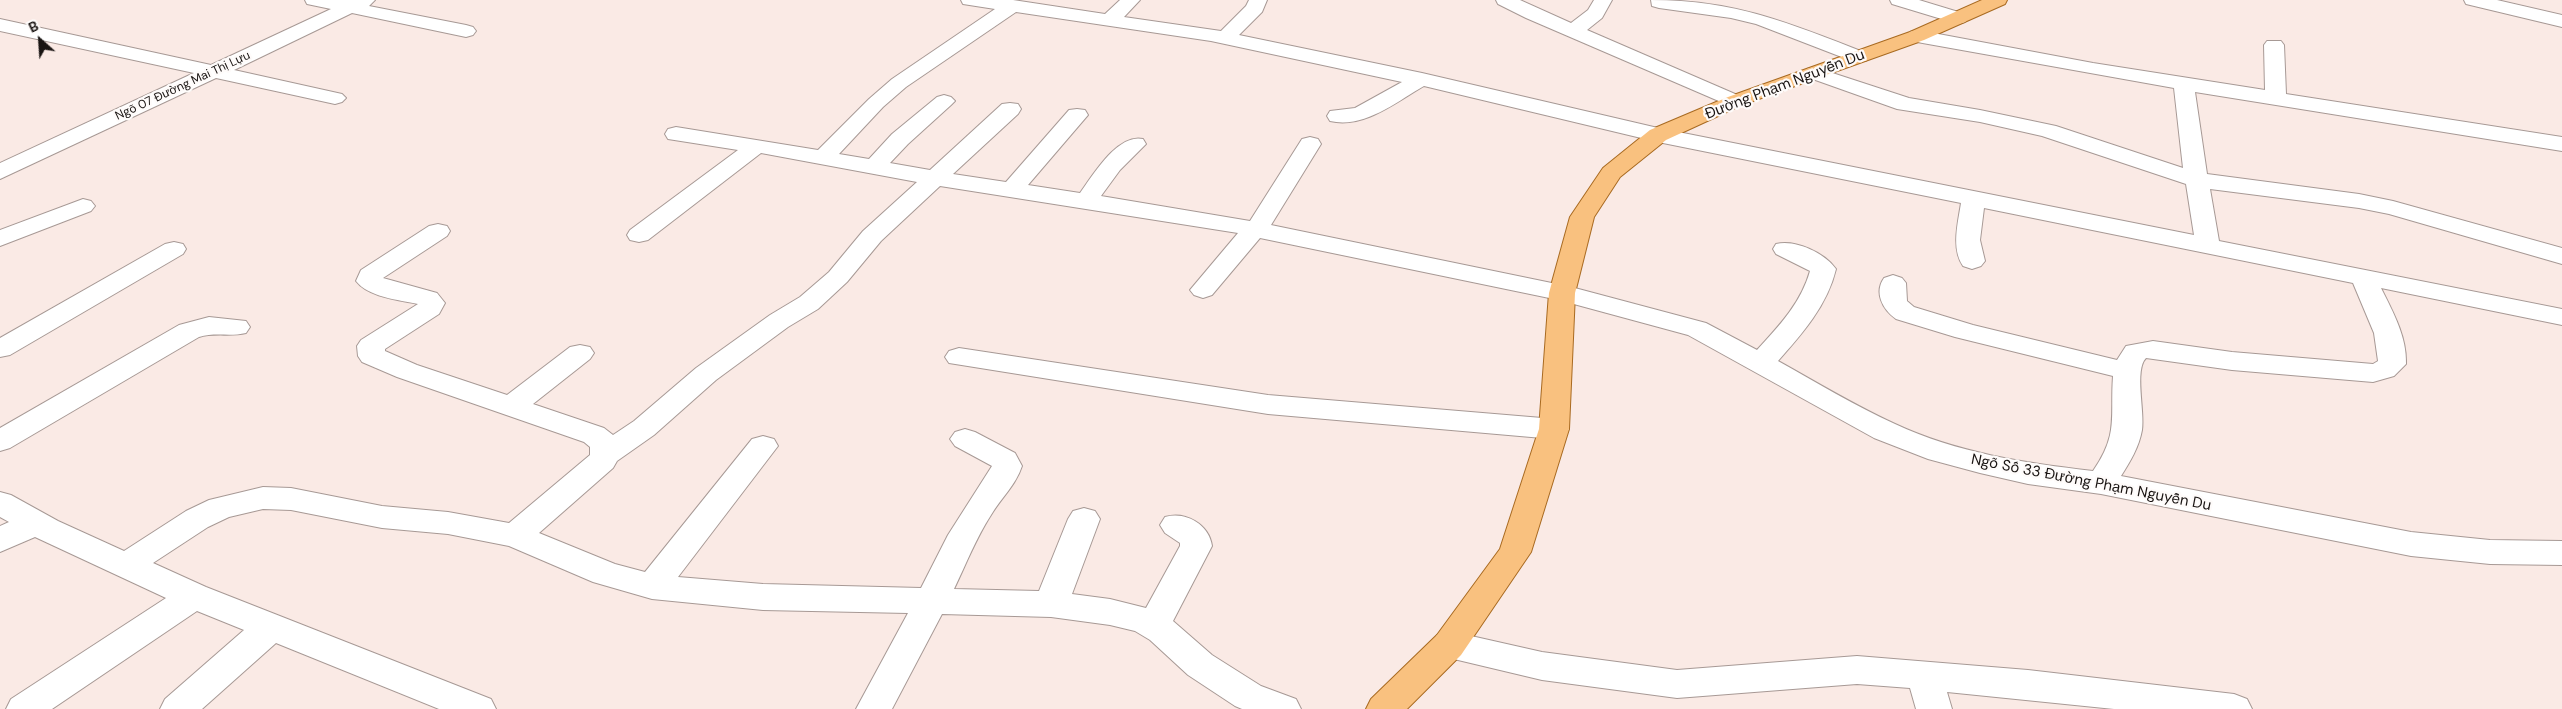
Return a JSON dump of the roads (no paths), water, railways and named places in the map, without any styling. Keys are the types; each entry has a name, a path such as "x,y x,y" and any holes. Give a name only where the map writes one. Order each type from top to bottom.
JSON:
{"main road":[{"name":"Đường Phạm Nguyễn Du","path":"1384,709 1449,645 1516,552 1554,429 1562,293 1582,217 1611,173 1658,135 1735,100 1917,36 1998,0"}],"street":[{"path":"314,0 358,4 466,31"},
{"path":"970,0 1225,38 1422,79 1658,135 2364,279 2562,317"},
{"path":"1110,20 1131,0"},
{"path":"1225,38 1255,8 1258,0"},
{"path":"1506,0 1572,31 1735,100"},
{"path":"1572,31 1595,15 1602,7 1603,0"},
{"path":"1899,0 1958,18"},
{"path":"2473,0 2562,21"},
{"path":"1659,2 1731,12 1763,20 1859,56"},
{"name":"Ngõ 07 Đường Mai Thị Lựu","path":"0,172 358,4"},
{"path":"824,157 876,103 904,79 1013,6"},
{"path":"0,25 335,98"},
{"path":"1917,36 2016,56 2562,144"},
{"path":"2274,45 2276,98"},
{"path":"1814,73 1905,104 1980,116 2048,131 2197,180 2359,201 2393,208 2562,256"},
{"path":"1338,116 1360,114 1422,79"},
{"path":"2184,83 2208,247"},
{"path":"874,167 900,139 944,101"},
{"path":"515,536 602,461 606,454 644,428 714,369 779,321 809,303 838,277 872,236 1010,109"},
{"path":"1012,189 1077,115"},
{"name":"Ngõ Số 33 Đường Phạm Nguyễn Du","path":"676,134 824,157 934,178 1087,200 1256,229 1562,293 1697,330 1884,431 1939,452 2028,474 2101,483 2411,544 2490,552 2562,553"},
{"path":"1087,200 1112,165 1135,144"},
{"path":"1204,290 1256,229 1310,144"},
{"path":"639,235 757,146"},
{"path":"1972,199 1968,240 1972,261"},
{"path":"0,239 83,206"},
{"path":"438,231 370,275 369,281 381,287 428,299 432,304 430,308 371,346 372,356 407,371 594,434 603,440 606,454"},
{"path":"0,349 174,249"},
{"path":"1761,363 1798,322 1822,278 1823,269 1816,263 1784,250"},
{"path":"2101,483 2117,458 2128,430 2128,372 2135,353 2153,349 2232,361 2373,373 2384,370 2392,364 2393,356 2380,315 2364,279"},
{"path":"1892,283 1892,300 1896,307 1905,313 1965,331 2128,372"},
{"path":"0,441 189,331 209,325 237,327"},
{"path":"512,406 580,353"},
{"path":"959,357 1059,371 1228,399 1435,420 1554,429"},
{"path":"874,709 932,601 959,543 1007,466 1004,460 965,439"},
{"path":"652,587 763,446"},
{"path":"128,564 197,520 220,508 263,498 291,500 382,517 448,523 515,536 605,573 652,587 762,597 1051,604 1110,612 1146,621 1200,665 1248,696 1283,709"},
{"path":"0,503 35,522 194,596 478,709"},
{"path":"1051,604 1084,519"},
{"path":"0,540 35,522"},
{"path":"1153,626 1196,546 1195,538 1176,525"},
{"path":"24,709 194,596"},
{"path":"178,709 272,626"},
{"path":"1449,645 1542,666 1677,684 1857,670 2028,684 2181,706 2234,709"},
{"path":"1925,676 1934,709"}]}
